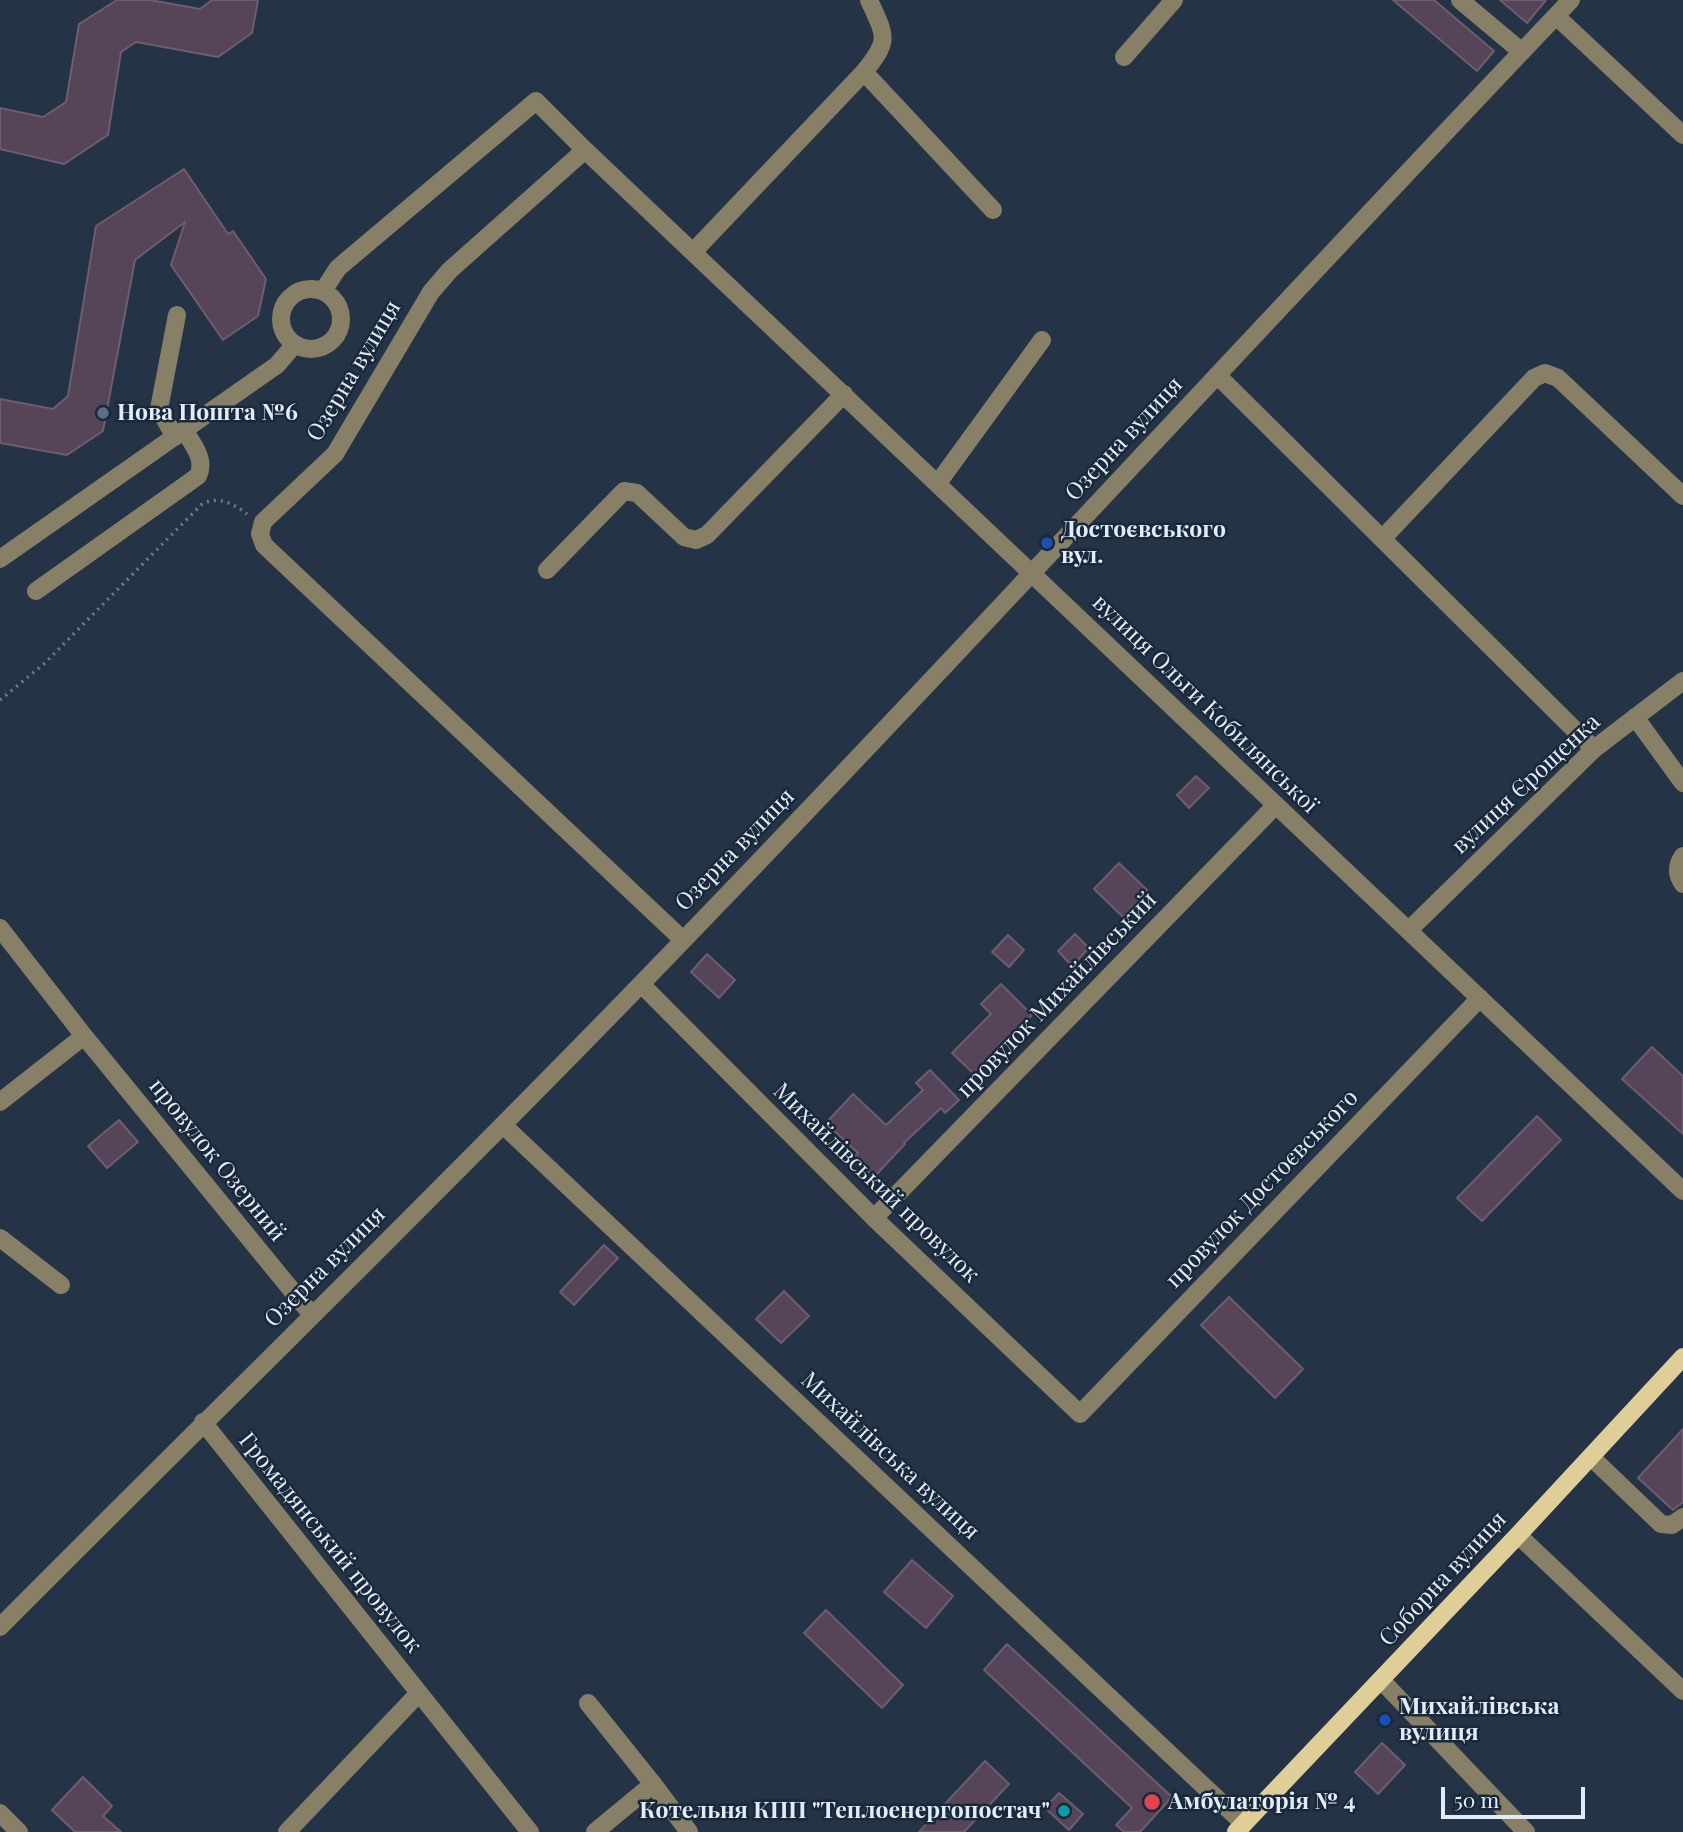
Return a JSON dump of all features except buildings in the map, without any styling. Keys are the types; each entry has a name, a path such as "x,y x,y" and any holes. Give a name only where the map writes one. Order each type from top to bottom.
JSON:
{"main road":[{"name":"Соборна вулиця","path":"1240,1828 1683,1357"}],"street":[{"path":"694,251 879,53 884,34 869,0"},
{"path":"1124,57 1174,0"},
{"path":"1460,0 1522,52"},
{"name":"Озерна вулиця","path":"0,1626 641,984 1033,573 1571,0"},
{"path":"1556,16 1683,135"},
{"path":"864,72 993,210"},
{"name":"вулиця Ольги Кобилянської","path":"323,292 338,268 536,101 1683,1191"},
{"name":"Озерна вулиця","path":"585,150 450,270 431,292 335,454 263,522 260,528 261,540 683,940"},
{"path":"314,289 323,292 331,297 340,313 338,332 323,346 314,349 295,344 287,337 283,328 283,309 295,294 314,289"},
{"path":"36,591 198,476 201,459 159,409 177,315"},
{"path":"938,483 1042,341"},
{"path":"0,559 277,365 295,344"},
{"path":"1383,538 1534,378 1545,373 1558,378 1683,496"},
{"path":"1217,375 1594,749"},
{"path":"547,570 624,491 637,493 684,537 696,540 707,535 844,394"},
{"name":"вулиця Єрощенка","path":"1409,930 1594,749 1683,681"},
{"path":"1635,718 1683,783"},
{"name":"провулок Михайлівський","path":"874,1218 1275,806"},
{"path":"1683,856 1678,863 1678,873 1683,884"},
{"name":"провулок Озерний","path":"0,928 84,1036 312,1315"},
{"name":"Михайлівський провулок","path":"641,984 874,1218 1080,1414"},
{"name":"провулок Достоєвського","path":"1080,1414 1480,998"},
{"path":"0,1102 84,1036"},
{"name":"Михайлівська вулиця","path":"503,1125 1240,1828"},
{"path":"0,1238 61,1285"},
{"name":"Громадянський провулок","path":"203,1422 530,1832"},
{"path":"1591,1457 1661,1524 1672,1525 1683,1517"},
{"path":"1518,1535 1683,1691"},
{"path":"1381,1679 1526,1832"},
{"path":"287,1832 419,1693"},
{"path":"588,1703 690,1832"},
{"path":"595,1832 653,1784"},
{"path":"0,1813 19,1832"}],"path":[{"path":"0,700 45,663 205,502 215,500 233,505 243,510 260,528"}],"place":[{"name":"Нова Пошта №6","path":"103,413"},
{"name":"Достоєвського вул.","path":"1047,543"},
{"name":"Михайлівська вулиця","path":"1385,1720"},
{"name":"Амбулаторія № 4","path":"1152,1802"},
{"name":"Котельня КПП \"Теплоенергопостач\"","path":"1064,1811"}]}
